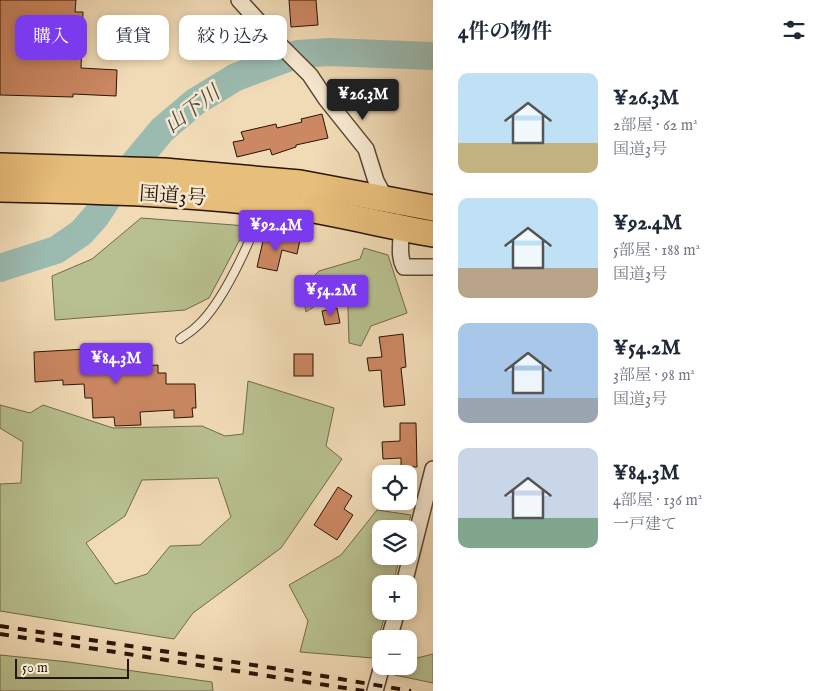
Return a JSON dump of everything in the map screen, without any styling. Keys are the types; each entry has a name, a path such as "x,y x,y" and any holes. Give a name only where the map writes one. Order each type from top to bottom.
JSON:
{"highway":[{"name":"国道3号","path":"0,166 164,171 300,183 433,208"},
{"name":"国道3号","path":"0,189 84,190 225,199 297,208 433,234"}],"street":[{"path":"239,0 304,70 366,149 376,181 401,228 400,260 404,267 433,267"},
{"path":"406,575 433,469"},
{"path":"375,691 379,675"}],"lane":[{"path":"180,339 197,327 216,303 244,251 257,221 262,203"}],"green space":[{"path":"141,218 247,226 209,298 185,310 55,320 52,276 92,259"},
{"path":"364,248 388,255 407,313 371,326 361,346 349,343 348,307 333,294 306,312 302,288 319,271 360,259"},
{"path":"248,381 334,408 326,446 342,459 281,548 193,613 174,639 0,611 0,484 21,483 23,442 0,428 0,405 30,413 43,405 113,428 202,426 225,436 243,434","holes":["218,478 231,517 200,545 170,546 147,574 115,584 86,543 125,516 142,480"]},
{"path":"377,510 411,515 410,520 372,520 372,565 398,565 395,575 372,575 372,620 384,620 381,630 372,630 372,658 300,652 308,621 289,585 341,555"},
{"path":"433,654 433,683 395,675 417,675 417,658"},
{"path":"0,655 69,662 212,682 213,691 0,691"}],"building":[{"path":"0,0 76,0 75,12 83,12 83,15 15,15 15,60 81,60 81,68 117,70 116,96 73,94 73,97 0,95"},
{"path":"289,0 316,0 318,25 291,27"},
{"path":"322,114 328,138 296,145 296,147 272,155 270,149 237,157 233,142 244,140 241,132 276,124 277,128 302,122 301,119"},
{"path":"276,236 300,240 297,254 282,250 277,271 257,267 263,241 269,242 270,238 275,239"},
{"path":"337,308 340,323 325,325 322,311"},
{"path":"403,334 406,367 401,368 405,405 384,407 381,370 369,371 367,358 382,357 379,337"},
{"path":"104,348 105,368 158,365 158,373 166,373 166,384 195,384 196,408 192,408 193,417 174,418 174,410 140,412 141,425 115,426 114,417 93,418 92,398 85,398 84,384 63,385 63,380 35,382 34,352"},
{"path":"294,354 313,354 313,376 294,376"},
{"path":"400,423 416,423 417,465 401,465 401,458 383,459 382,442 400,441"},
{"path":"338,487 352,496 344,509 353,515 337,540 314,525"}],"waterway":[{"name":"山下川","path":"0,268 56,250 81,233 96,216 117,184 162,130 195,102 236,77 298,54 329,52 433,56"}],"railway":[{"path":"0,626 411,691"},
{"path":"0,634 364,691"}]}
